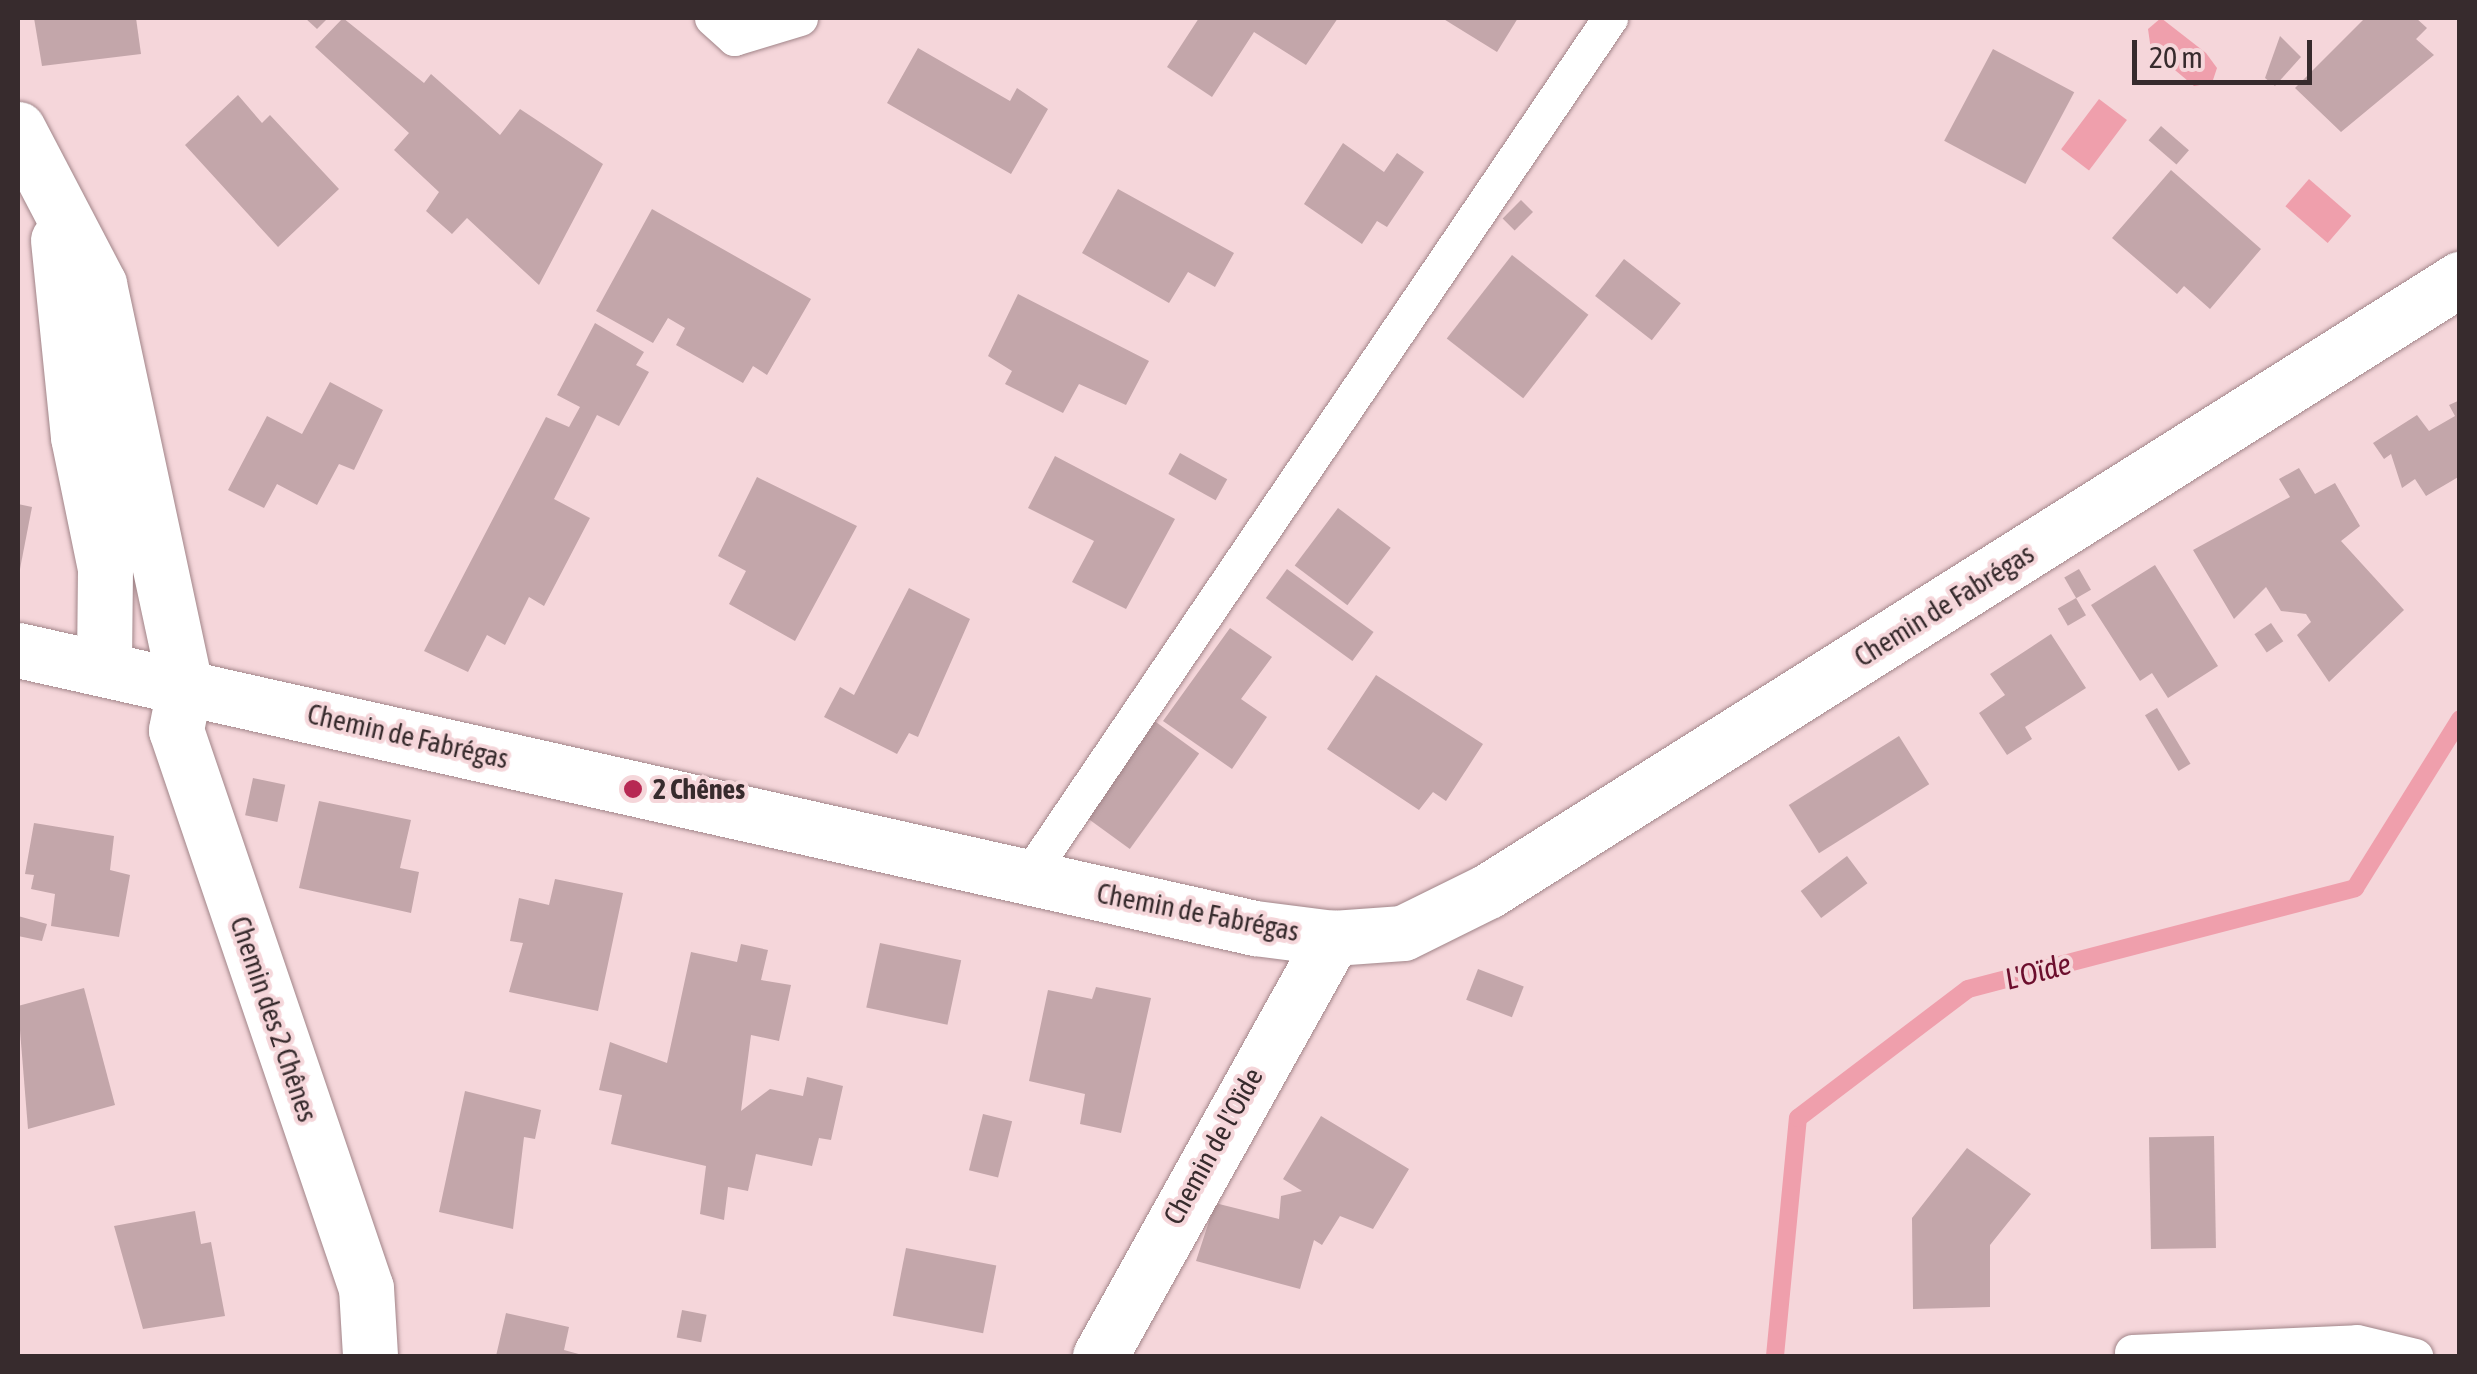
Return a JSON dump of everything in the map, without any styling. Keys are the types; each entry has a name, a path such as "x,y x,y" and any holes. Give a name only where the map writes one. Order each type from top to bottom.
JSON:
{"street":[{"path":"18,129 99,284 185,684"},
{"path":"53,194 78,437 105,568 104,668"},
{"name":"Chemin de Fabrégas","path":"18,650 185,684 1028,876 1333,938 1403,933 1488,890 2460,279"},
{"name":"Chemin des 2 Chênes","path":"185,684 176,730 366,1288 370,1356"},
{"name":"Chemin de l'Oïde","path":"1100,1356 1333,938"}],"lane":[{"path":"712,18 734,38 800,18"},
{"path":"1028,876 1610,18"},
{"path":"2132,1352 2357,1342 2415,1356"}],"shaded area":[{"path":"2161,18 2206,53 2217,68 2212,83 2194,86 2151,50 2148,29"},
{"path":"2099,99 2127,120 2089,170 2061,149"},
{"path":"2309,179 2351,216 2328,243 2285,206"}],"building":[{"path":"34,18 136,18 141,54 42,66"},
{"path":"305,18 328,18 317,29"},
{"path":"343,18 424,83 431,74 500,135 520,109 603,164 539,285 467,218 452,234 426,211 439,192 394,150 409,133 315,47"},
{"path":"1199,18 1338,18 1306,65 1254,32 1212,97 1167,67"},
{"path":"1442,18 1518,18 1497,52"},
{"path":"2365,18 2416,18 2427,28 2416,39 2434,55 2341,132 2295,88"},
{"path":"2280,36 2301,57 2275,86 2265,78"},
{"path":"918,48 1010,101 1017,88 1048,109 1011,174 887,103"},
{"path":"1993,49 2074,92 2025,184 1944,141"},
{"path":"238,95 262,123 270,115 339,189 278,247 185,145"},
{"path":"2161,126 2189,150 2176,165 2149,140"},
{"path":"1343,143 1384,172 1397,153 1424,172 1387,227 1377,221 1362,244 1304,204"},
{"path":"2171,170 2261,249 2210,309 2184,286 2177,294 2112,238"},
{"path":"1118,189 1234,253 1215,287 1188,272 1169,303 1082,253"},
{"path":"1521,200 1533,212 1515,230 1503,218"},
{"path":"652,209 811,299 767,375 753,366 743,383 676,345 685,328 668,318 653,343 596,311"},
{"path":"1512,255 1588,315 1523,398 1447,339"},
{"path":"1624,259 1681,303 1652,340 1595,296"},
{"path":"1018,294 1149,361 1126,405 1079,384 1063,413 1005,384 1012,371 988,356"},
{"path":"595,323 644,352 636,365 649,372 619,426 597,415 554,499 590,518 544,606 529,597 505,645 487,635 468,672 424,651 546,417 569,427 580,407 557,395"},
{"path":"330,382 383,410 354,470 339,464 317,505 277,484 264,508 228,490 267,416 302,434"},
{"path":"2460,400 2460,476 2426,496 2415,479 2402,488 2391,454 2384,459 2373,443 2417,415 2429,431 2455,416 2449,405"},
{"path":"1180,453 1227,479 1216,500 1168,474"},
{"path":"1055,456 1175,519 1126,609 1072,582 1094,541 1028,508"},
{"path":"2299,468 2315,494 2335,483 2360,526 2341,541 2404,610 2329,682 2297,635 2311,622 2306,614 2281,611 2266,587 2234,619 2193,550 2290,497 2279,479"},
{"path":"757,477 857,526 795,641 729,604 746,571 718,556"},
{"path":"18,504 32,507 19,574 18,574"},
{"path":"1338,508 1391,548 1347,605 1295,566"},
{"path":"2155,565 2218,666 2168,698 2152,673 2140,681 2091,605"},
{"path":"1287,569 1374,632 1352,661 1266,598"},
{"path":"2079,569 2091,590 2076,598 2064,578"},
{"path":"909,588 970,619 918,737 909,733 897,754 824,717 840,687 854,695"},
{"path":"2076,598 2086,615 2068,626 2058,608"},
{"path":"2271,623 2283,641 2267,652 2254,634"},
{"path":"1230,628 1272,657 1241,699 1267,717 1232,769 1163,721"},
{"path":"2051,634 2086,688 2025,727 2032,739 2007,755 1979,713 2005,695 1990,674"},
{"path":"1376,675 1483,744 1446,801 1433,792 1419,810 1327,749"},
{"path":"2157,708 2190,764 2178,771 2145,715"},
{"path":"1149,717 1199,753 1130,849 1080,812"},
{"path":"1899,736 1929,784 1819,853 1789,805"},
{"path":"253,778 285,785 277,822 245,815"},
{"path":"319,801 411,820 400,868 419,872 411,913 299,888"},
{"path":"34,823 114,836 110,870 130,875 119,937 51,926 55,894 31,889 34,875 25,874"},
{"path":"1847,856 1867,883 1821,918 1801,891"},
{"path":"555,879 623,893 598,1011 509,992 523,943 510,941 519,898 549,905"},
{"path":"18,916 47,924 42,941 18,936"},
{"path":"880,943 961,960 947,1025 866,1008"},
{"path":"741,944 768,950 761,980 791,985 779,1041 751,1035 741,1111 770,1089 803,1096 807,1077 843,1086 831,1140 819,1138 812,1166 756,1154 748,1191 728,1187 724,1220 700,1214 706,1166 611,1144 622,1095 599,1090 610,1042 667,1063 691,952 737,962"},
{"path":"1478,969 1524,987 1512,1017 1466,1000"},
{"path":"1096,987 1151,998 1121,1133 1080,1124 1085,1094 1029,1081 1048,990 1092,999"},
{"path":"84,988 115,1105 28,1129 18,1006"},
{"path":"465,1091 541,1110 535,1139 524,1137 513,1229 439,1212"},
{"path":"983,1114 1012,1121 998,1178 969,1170"},
{"path":"1321,1116 1409,1169 1373,1229 1340,1216 1322,1245 1314,1240 1300,1289 1196,1261 1215,1203 1279,1219 1281,1196 1302,1191 1283,1179"},
{"path":"2214,1136 2216,1248 2151,1249 2149,1137"},
{"path":"1967,1148 2031,1194 1990,1245 1990,1307 1913,1309 1912,1218"},
{"path":"195,1211 201,1244 211,1242 225,1316 143,1329 114,1226"},
{"path":"906,1248 996,1266 983,1333 893,1316"},
{"path":"682,1310 707,1315 701,1342 677,1337"},
{"path":"506,1313 569,1327 564,1350 586,1356 496,1356"}],"waterway":[{"name":"L'Oïde","path":"1775,1356 1798,1118 1968,989 2355,888 2460,719"}],"place":[{"name":"2 Chênes","path":"633,789"}]}
